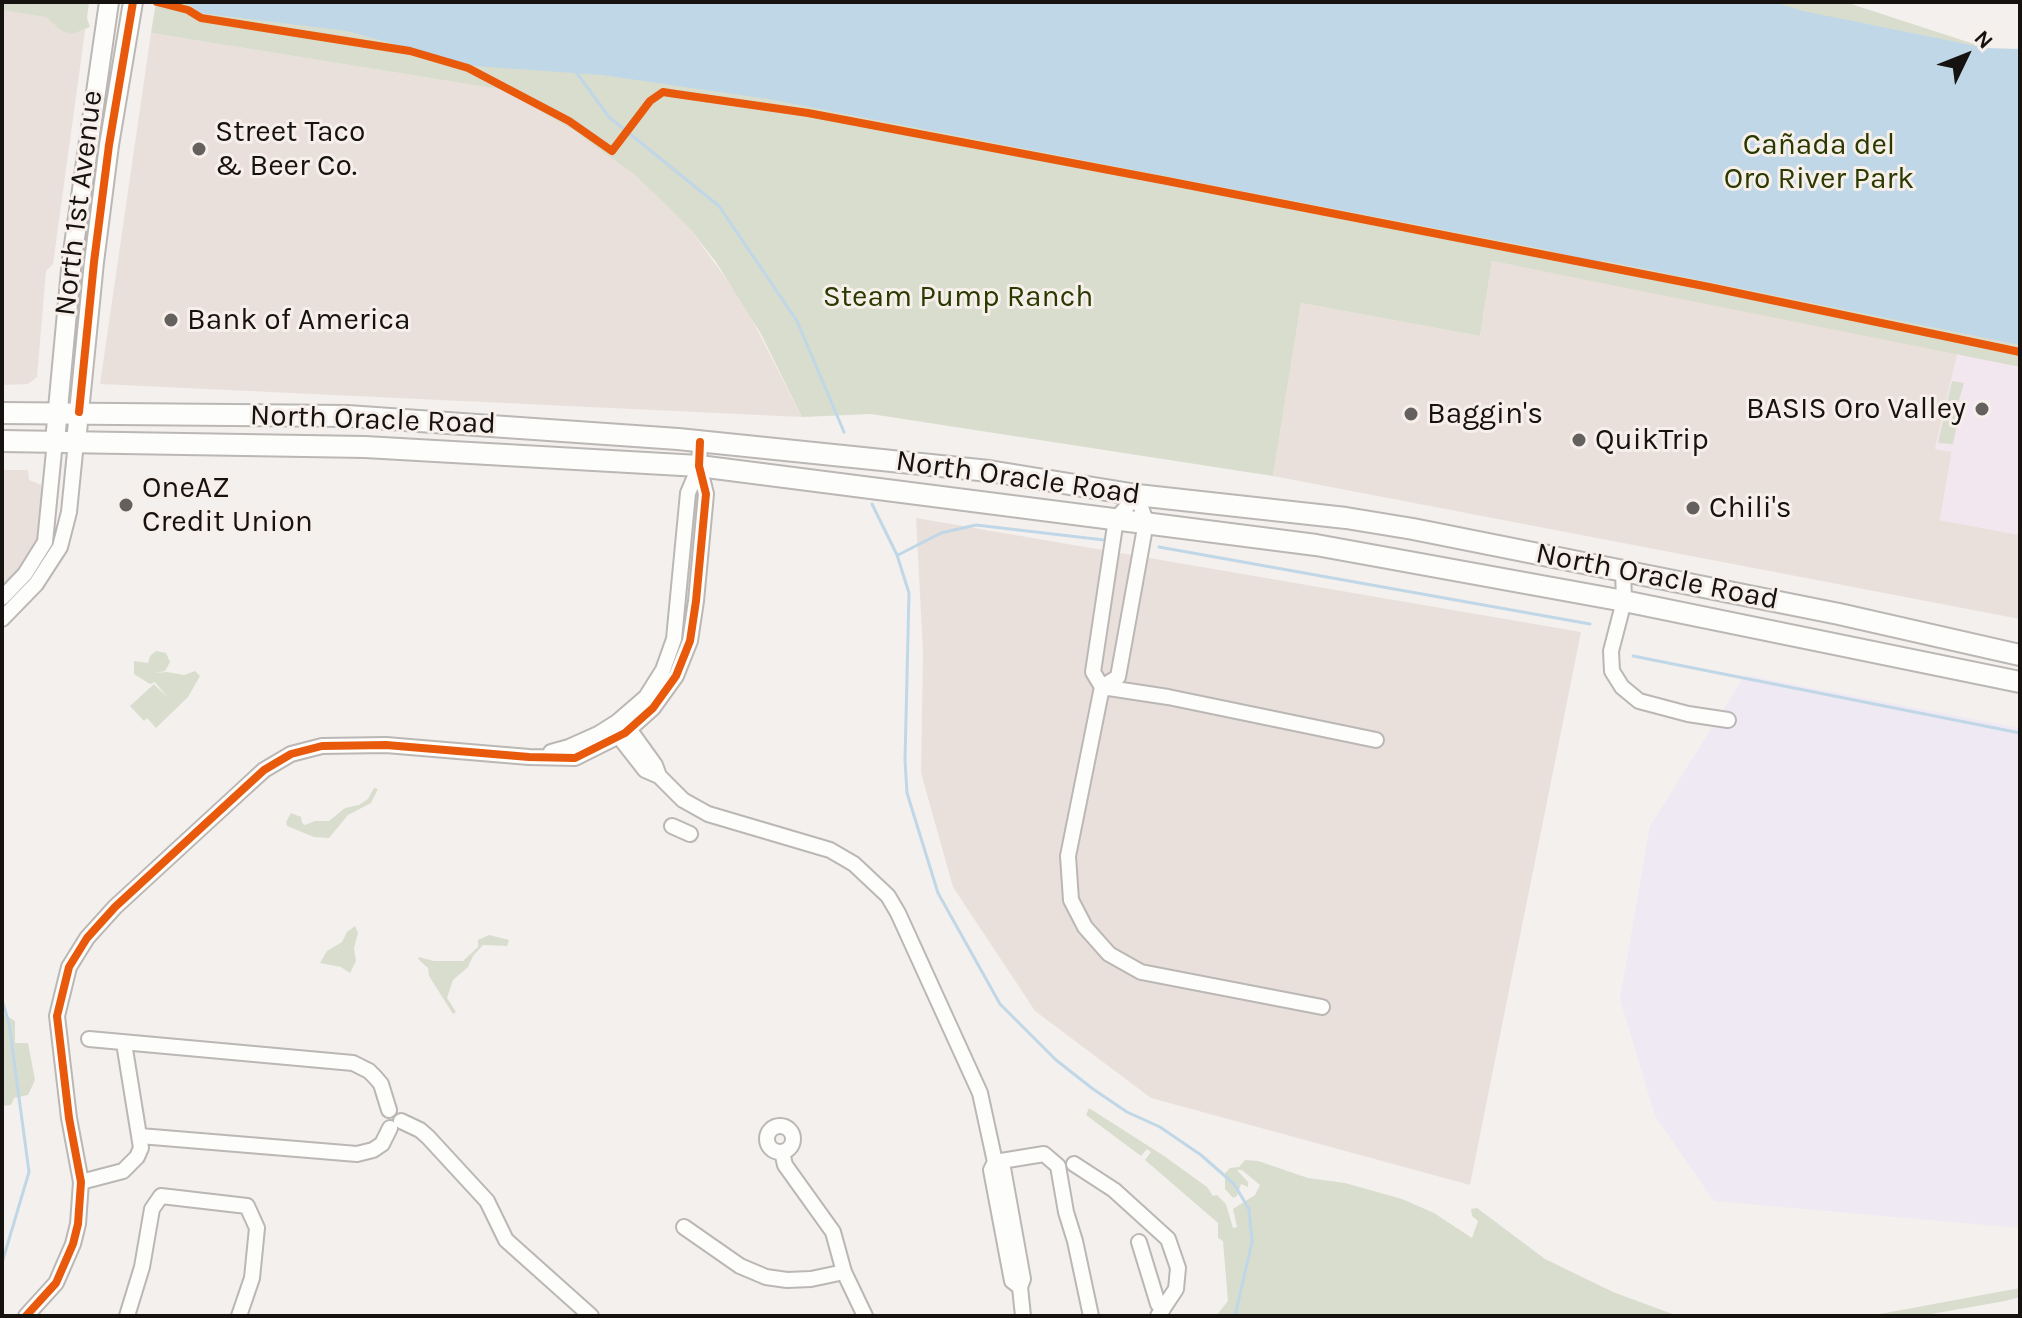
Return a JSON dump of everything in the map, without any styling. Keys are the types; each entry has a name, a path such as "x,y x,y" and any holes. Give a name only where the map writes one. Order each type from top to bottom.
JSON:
{"highway":[{"name":"North Oracle Road","path":"2,413 347,416 700,442 975,469 1137,495 1346,518 1839,614 2020,655"},
{"name":"North Oracle Road","path":"2,441 365,447 699,466 1316,545 1624,601 2020,682"}],"main road":[{"name":"North 1st Avenue","path":"55,441 72,259 108,8"},
{"name":"North 1st Avenue","path":"76,442 109,145 132,10"}],"street":[{"name":"North 1st Avenue","path":"2,598 25,574 45,542 55,441"},
{"name":"North 1st Avenue","path":"2,619 36,584 60,547 69,512 76,442"},
{"path":"26,1316 56,1283 78,1224 81,1182 69,1118 57,1016 69,967 87,938 115,907 264,770 291,754 322,746 386,745 529,757 569,747 620,728 653,708 676,676 690,641 706,494 699,466 700,442"},
{"path":"620,728 646,697 663,670 674,639 688,493 699,466"},
{"path":"1137,495 1116,519 1093,672 1102,687 1068,856 1071,900 1085,927 1109,954 1141,972 1322,1007"},
{"path":"1102,687 1118,677 1146,522 1137,495"},
{"path":"45,542 60,547"},
{"path":"1632,572 1611,651 1612,671 1622,687 1639,701 1688,714 1728,720"},
{"path":"1102,687 1168,697 1376,740"},
{"path":"653,708 646,741 649,756 659,776 683,800 708,814 830,850 854,864 888,896 980,1093 995,1162 991,1170 1012,1281 1020,1287"},
{"path":"620,728 649,756"},
{"path":"620,728 645,770 659,776"},
{"path":"672,826 690,834"},
{"path":"89,1039 353,1063 369,1071 381,1084 393,1120 382,1144 365,1154 140,1136"},
{"path":"81,1182 123,1171 141,1148 124,1043"},
{"path":"393,1120 420,1130 428,1137 487,1201 506,1240 591,1316"},
{"path":"782,1152 785,1165 833,1232 844,1272 865,1316"},
{"path":"995,1162 1044,1154 1058,1166 1091,1316"},
{"path":"995,1162 1003,1168 1023,1279 1020,1287 1023,1316"},
{"path":"1074,1164 1114,1190 1168,1239 1178,1268 1176,1289 1160,1312"},
{"path":"127,1316 142,1267 152,1209 161,1196 247,1206 257,1228 252,1278 239,1316"},
{"path":"684,1227 740,1266 766,1277 811,1279 844,1272"},
{"path":"1139,1242 1160,1312"}],"shaded area":[{"path":"2,5 86,24 53,264 46,271 37,377 28,384 2,385"},
{"path":"151,33 506,90 545,113 606,152 635,175 690,229 743,302 802,417 100,384"},
{"path":"1492,261 1958,352 1935,449 1952,451 1940,520 2020,535 2020,619 1273,476 1301,303 1480,336"},
{"name":"BASIS Oro Valley","path":"1958,352 2020,368 2020,535 1940,520 1952,452 1935,449"},
{"path":"2,470 28,470 29,480 44,486 40,530 34,548 28,562 2,590"},
{"path":"916,518 1581,632 1470,1185 1151,1098 1035,1011 953,887 921,773 923,652"},
{"path":"1745,675 2020,728 2020,1228 1714,1201 1655,1116 1620,999 1650,826"}],"green space":[{"path":"2,2 89,2 87,18 90,27 72,34 62,31 46,17 2,10"},
{"name":"Cañada del Oro River Park","path":"156,2 1845,2 2020,59 2020,367 1492,261 1480,336 1301,303 1273,476 871,414 802,417 761,334 716,262 690,229 635,175 574,131 505,90 151,33"},
{"path":"1952,381 1964,383 1957,407 1960,410 1953,444 1938,443"},
{"path":"156,651 166,653 170,662 165,671 155,673 184,675 195,671 200,676 188,697 156,728 147,718 144,721 130,706 154,684 168,698 155,682 150,684 134,674 134,661 148,663"},
{"path":"374,788 378,789 371,803 348,815 329,838 314,837 287,826 291,813 301,817 305,825 329,821 345,808 368,799"},
{"path":"355,926 358,933 354,948 356,961 350,973 341,967 320,963 327,951 342,942 347,932"},
{"path":"489,935 509,940 507,946 483,945 468,967 453,980 447,998 456,1012 453,1014 429,976 428,968 418,959 463,961 478,947 478,940"},
{"path":"2,1013 15,1021 15,1043 28,1043 35,1080 28,1095 14,1098 11,1105 3,1106"},
{"path":"1089,1108 1164,1156 1207,1187 1213,1196 1217,1195 1226,1204 1233,1228 1237,1227 1233,1209 1255,1195 1260,1185 1242,1170 1237,1170 1248,1182 1248,1187 1241,1184 1237,1196 1233,1198 1225,1189 1225,1173 1230,1168 1239,1167 1245,1160 1258,1161 1308,1178 1345,1183 1402,1199 1434,1213 1472,1238 1478,1221 1472,1216 1471,1209 1477,1208 1545,1259 1613,1292 1678,1316 1216,1316 1228,1301 1223,1241 1218,1238 1218,1223 1145,1160 1151,1152 1147,1149 1141,1156 1086,1115"},
{"path":"2020,1288 2020,1297 2005,1301 1920,1316 1869,1316"}],"water":[{"name":"Cañada del Oro River Park","path":"174,2 1774,2 1803,11 1986,48 2020,49 2020,345 1601,260 1600,263 1543,249 768,99 602,75 474,66 347,31 200,13 190,5"}],"waterway":[{"path":"576,72 609,117 719,206 797,321 844,432"},
{"path":"872,504 897,555 909,593 907,793 938,893 1000,1004 1056,1060 1127,1112 1160,1127 1201,1155 1234,1184 1249,1209 1252,1242 1235,1316"},
{"path":"898,555 941,533 976,525 1104,540"},
{"path":"1159,547 1590,624"},
{"path":"1633,656 2020,733"},
{"path":"2,1000 9,1023 29,1172 2,1263"}],"cycle path":[{"path":"79,412 109,145 133,2"},
{"path":"157,2 188,10 201,18 410,51 468,68 569,121 612,151 650,101 663,92 808,113 1167,181 1709,287 2020,352"},
{"path":"26,1316 56,1283 78,1224 81,1182 69,1118 57,1016 69,967 87,938 115,907 264,770 291,754 322,746 386,745 575,758 625,733 653,708 676,676 690,641 706,494 699,466 700,442"}],"place":[{"name":"Street Taco & Beer Co.","path":"199,149"},
{"name":"Bank of America","path":"171,320"},
{"name":"BASIS Oro Valley","path":"1982,409"},
{"name":"Baggin's","path":"1411,414"},
{"name":"QuikTrip","path":"1579,440"},
{"name":"OneAZ Credit Union","path":"126,505"},
{"name":"Chili's","path":"1693,508"}],"park label":[{"name":"Steam Pump Ranch","path":"958,297"}]}
